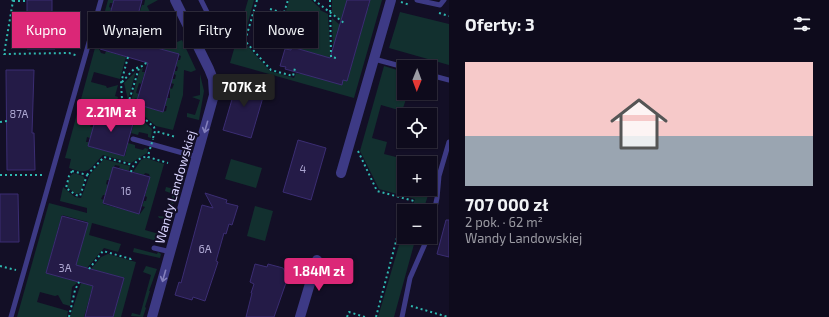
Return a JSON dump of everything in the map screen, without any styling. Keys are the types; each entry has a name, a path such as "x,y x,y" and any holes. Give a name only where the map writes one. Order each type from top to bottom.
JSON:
{"street":[{"name":"Wandy Landowskiej","path":"152,317 213,103 214,83 209,69 175,0"},
{"path":"341,173 391,0"},
{"path":"300,317 317,260"}],"lane":[{"path":"11,317 101,0"},
{"path":"201,0 207,12"},
{"path":"417,0 435,5 440,5 444,0"},
{"path":"374,59 397,65"},
{"path":"437,77 449,80"},
{"path":"133,139 197,157"},
{"path":"436,204 439,176 449,142"},
{"path":"402,317 410,278 425,244"},
{"path":"154,248 171,252"}],"path":[{"path":"257,0 245,41 271,70 293,76 295,68"},
{"path":"270,9 284,13 288,0"},
{"path":"314,0 330,14 344,23"},
{"path":"330,0 331,57 336,58"},
{"path":"4,54 12,1 27,1"},
{"path":"0,53 69,53"},
{"path":"116,114 122,99 121,83 128,57"},
{"path":"121,83 134,69 145,65 146,62"},
{"path":"128,104 139,68"},
{"path":"122,99 154,127 155,131 148,157"},
{"path":"0,122 7,121"},
{"path":"155,131 176,137"},
{"path":"358,152 377,191 414,201 412,204"},
{"path":"87,175 72,172 69,176 66,188 80,196 87,175 104,157 133,165"},
{"path":"131,172 133,165 141,158 148,157 168,163"},
{"path":"0,175 45,175"},
{"path":"376,317 397,238"},
{"path":"89,269 103,251 131,259 132,257"},
{"path":"0,266 24,272"},
{"path":"69,317 75,290 79,282"},
{"path":"404,304 448,317"},
{"path":"347,317 349,312 365,317"}],"green space":[{"path":"108,0 113,0 113,3 110,3 109,7 111,8 110,12 105,12"},
{"path":"145,0 158,0 147,6 150,12 140,11"},
{"path":"248,0 254,0 246,30 246,12 245,12"},
{"path":"289,0 311,0 320,8 320,10 328,14 331,62 320,55 296,48 318,48 318,12 286,12"},
{"path":"332,0 347,0 341,21 332,13"},
{"path":"370,0 382,0 354,98 230,63 234,48 246,48 246,44 270,71 294,78 296,73 300,74 300,71 342,85 343,80 347,81 364,21 361,19 364,8 368,9"},
{"path":"400,12 449,24 449,65 437,62 437,60 431,60 389,48"},
{"path":"332,18 341,26 339,32 337,32 333,54"},
{"path":"182,40 184,48 186,48 196,70 191,72 184,70 183,95 173,130 156,126 130,104 140,69 143,68 142,72 145,72 136,93 139,94 133,103 162,112 166,111 167,106 165,106 167,98 170,98 170,88 172,89 174,84 171,83 172,79 175,79 176,75 174,74 178,67 176,66 181,56 158,48 176,48 176,42"},
{"path":"95,48 99,48 101,53 105,54 106,51 126,57 120,79 94,72 91,82 106,86 107,88 118,85 115,96 118,97 114,113 104,111 105,108 100,107 98,109 94,122 92,122 90,127 93,127 90,138 87,137 86,142 89,142 88,146 125,156 128,143 135,145 135,148 143,150 145,148 148,149 147,153 131,163 103,155 89,170 85,171 69,168 71,159 65,158"},
{"path":"384,66 397,70 397,100 406,100 403,108 397,108 397,110 381,105 372,138 387,142 384,154 397,157 397,194 379,189 360,151"},
{"path":"136,71 128,100 124,83"},
{"path":"200,74 204,91 199,120 187,117 187,113 195,115 200,100 192,97 200,95"},
{"path":"126,105 152,129 151,138 148,137 148,134 139,132 138,135 131,133 135,120 133,119 133,116 129,115 128,117 118,114"},
{"path":"146,158 164,164 145,230 166,236 164,243 92,223 89,235 121,244 118,252 104,248 87,268 76,265 88,222 62,215 46,273 78,282 72,287 70,306 63,304 58,295 55,296 40,292 37,302 68,311 67,317 17,317 49,203 87,213 87,208 60,201 63,187 75,197 81,198 90,174 104,159 130,166 129,171 115,165 109,180 107,180 106,184 108,185 105,195 103,195 101,199 104,200 103,204 140,214 145,207 142,206 144,201 146,201 147,197 145,196 150,177 149,174 145,173 144,175 133,172 141,160"},
{"path":"231,159 262,168 256,188 225,179"},
{"path":"182,161 186,164 184,172 182,171 181,175 183,176 172,207 170,220 159,218 158,216 167,217 173,194 165,191 166,187 174,189"},
{"path":"74,173 83,176 85,179 80,193 76,194 67,187 70,176"},
{"path":"404,196 428,196 425,204 413,204 415,199"},
{"path":"255,206 273,211 265,241 247,236"},
{"path":"399,244 414,244 394,317 378,317"},
{"path":"134,248 157,254 158,252 161,254 160,258 133,252"},
{"path":"108,254 136,262 121,317 113,317 124,278 91,269 101,257"},
{"path":"146,266 157,269 149,291 146,308 143,317 131,316 132,313 140,315 151,275 143,272"},
{"path":"81,283 93,286 84,317 70,317"}],"building":[{"path":"27,0 52,0 52,12 27,12"},
{"path":"114,0 142,0 139,12 111,12"},
{"path":"347,0 370,0 347,81 343,80 342,85 285,69 286,67 280,66 285,49 291,50 292,48 295,48 330,58"},
{"path":"55,48 55,49 27,49"},
{"path":"157,48 179,54 163,112 136,104 148,63 100,49"},
{"path":"6,70 34,70 32,133 34,133 35,170 7,170"},
{"path":"238,79 266,87 251,138 223,130"},
{"path":"98,110 134,120 124,156 88,146"},
{"path":"298,140 326,148 311,200 283,192"},
{"path":"113,167 150,177 139,214 103,203"},
{"path":"205,193 227,200 226,203 238,206 232,225 229,224 226,234 224,233 216,261 218,262 205,301 193,297 192,300 175,295 179,282 181,283 202,205 213,208"},
{"path":"0,194 18,194 19,242 0,242"},
{"path":"62,216 88,223 76,265 124,278 113,317 85,317 93,286 46,273"},
{"path":"446,220 449,220 449,257 437,254"},
{"path":"255,264 267,267 268,264 283,268 288,277 274,317 246,317 254,284 250,282"}]}
